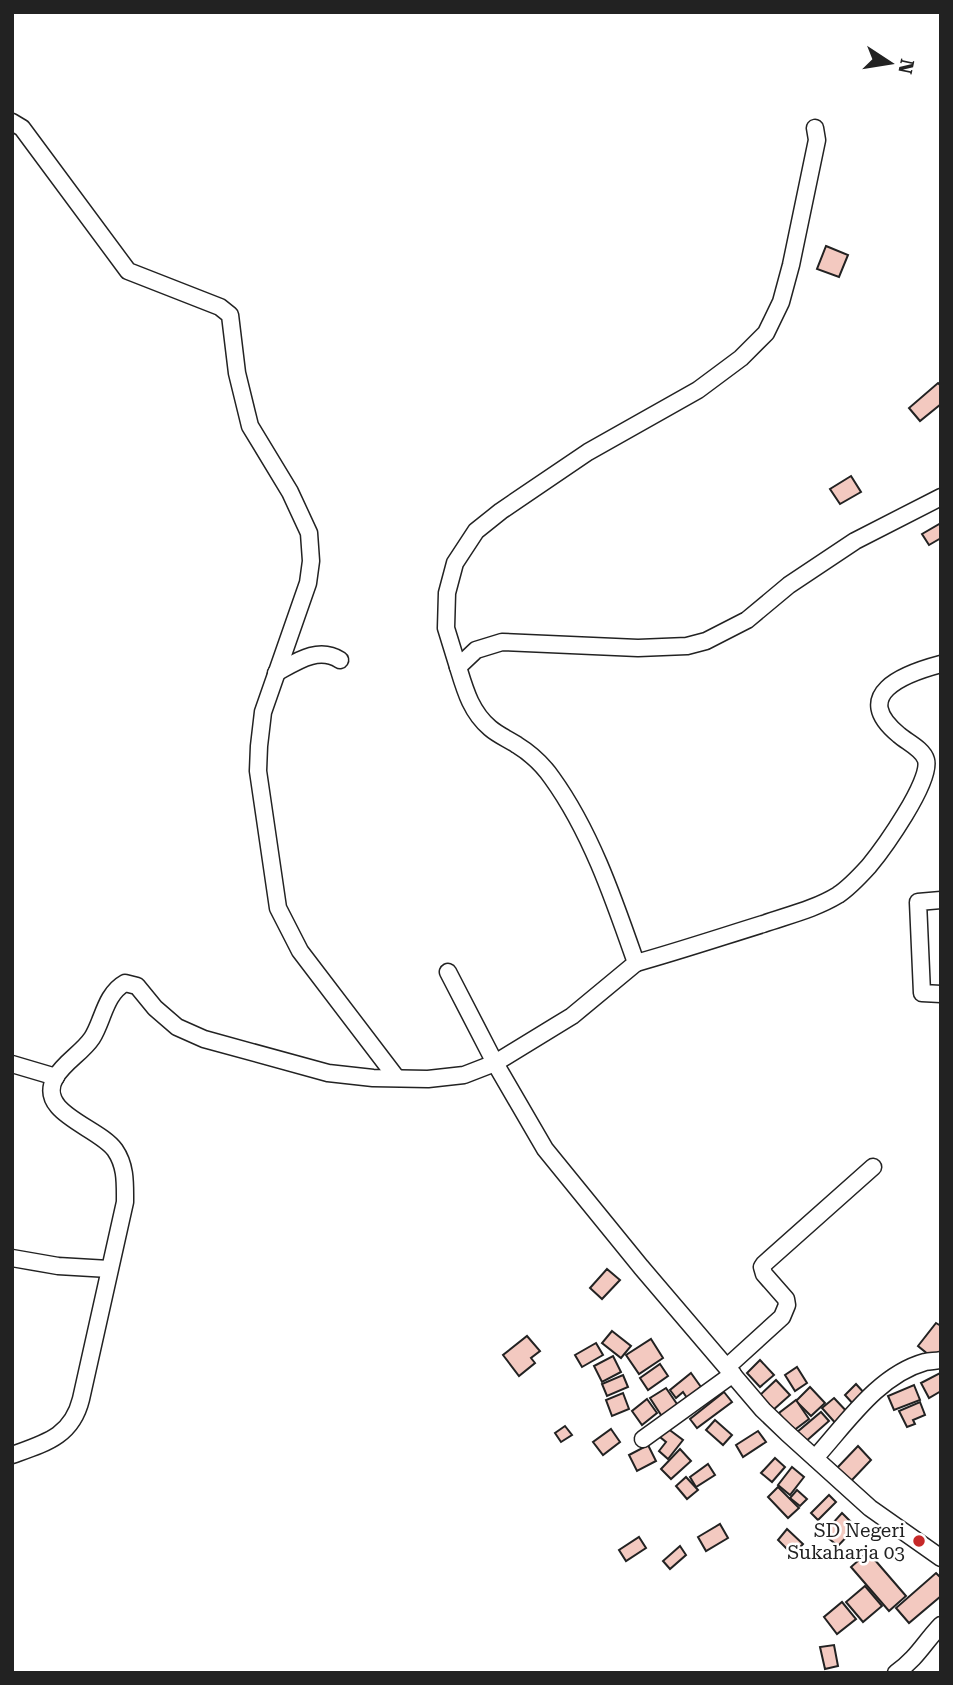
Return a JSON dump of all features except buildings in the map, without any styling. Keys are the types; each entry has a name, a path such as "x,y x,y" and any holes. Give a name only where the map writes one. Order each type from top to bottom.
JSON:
{"street":[{"path":"12,122 22,128 128,271 220,307 230,314 237,373 250,426 290,492 309,533 311,561 308,583 262,712 258,771 278,908 300,951 396,1077"},
{"path":"636,962 597,863 568,804 544,768 489,728 466,694 446,628 447,593 455,563 476,531 588,452 698,390 741,358 766,333 781,302 791,265 817,141 815,128"},
{"path":"458,667 476,650 502,642 638,648 687,646 706,641 747,620 789,585 855,541 941,498"},
{"path":"276,673 315,655 340,660"},
{"path":"12,1455 53,1439 73,1422 78,1411 125,1202 124,1171 113,1147 103,1137 64,1114 57,1107 52,1091 55,1077 89,1042 117,989 129,983 137,986 167,1020 204,1039 327,1073 373,1078 445,1078 464,1075 495,1063 572,1016 636,962 693,947 818,905 853,883 884,846 902,819 921,783 926,765 926,759 921,752 883,720 878,703 882,694 895,682 941,664"},
{"path":"941,900 918,902 922,993 941,994"},
{"path":"448,972 495,1063 545,1149 633,1258 763,1409 870,1508 941,1558"},
{"path":"12,1065 55,1077"},
{"path":"643,1439 730,1370 782,1317 786,1311 786,1299 764,1274 762,1266 873,1167"},
{"path":"12,1258 58,1266 109,1269"},
{"path":"815,1458 887,1382 914,1366 941,1360"},
{"path":"896,1673 914,1661 941,1625"}],"place":[{"name":"SD Negeri Sukaharja 03","path":"919,1541"}]}
